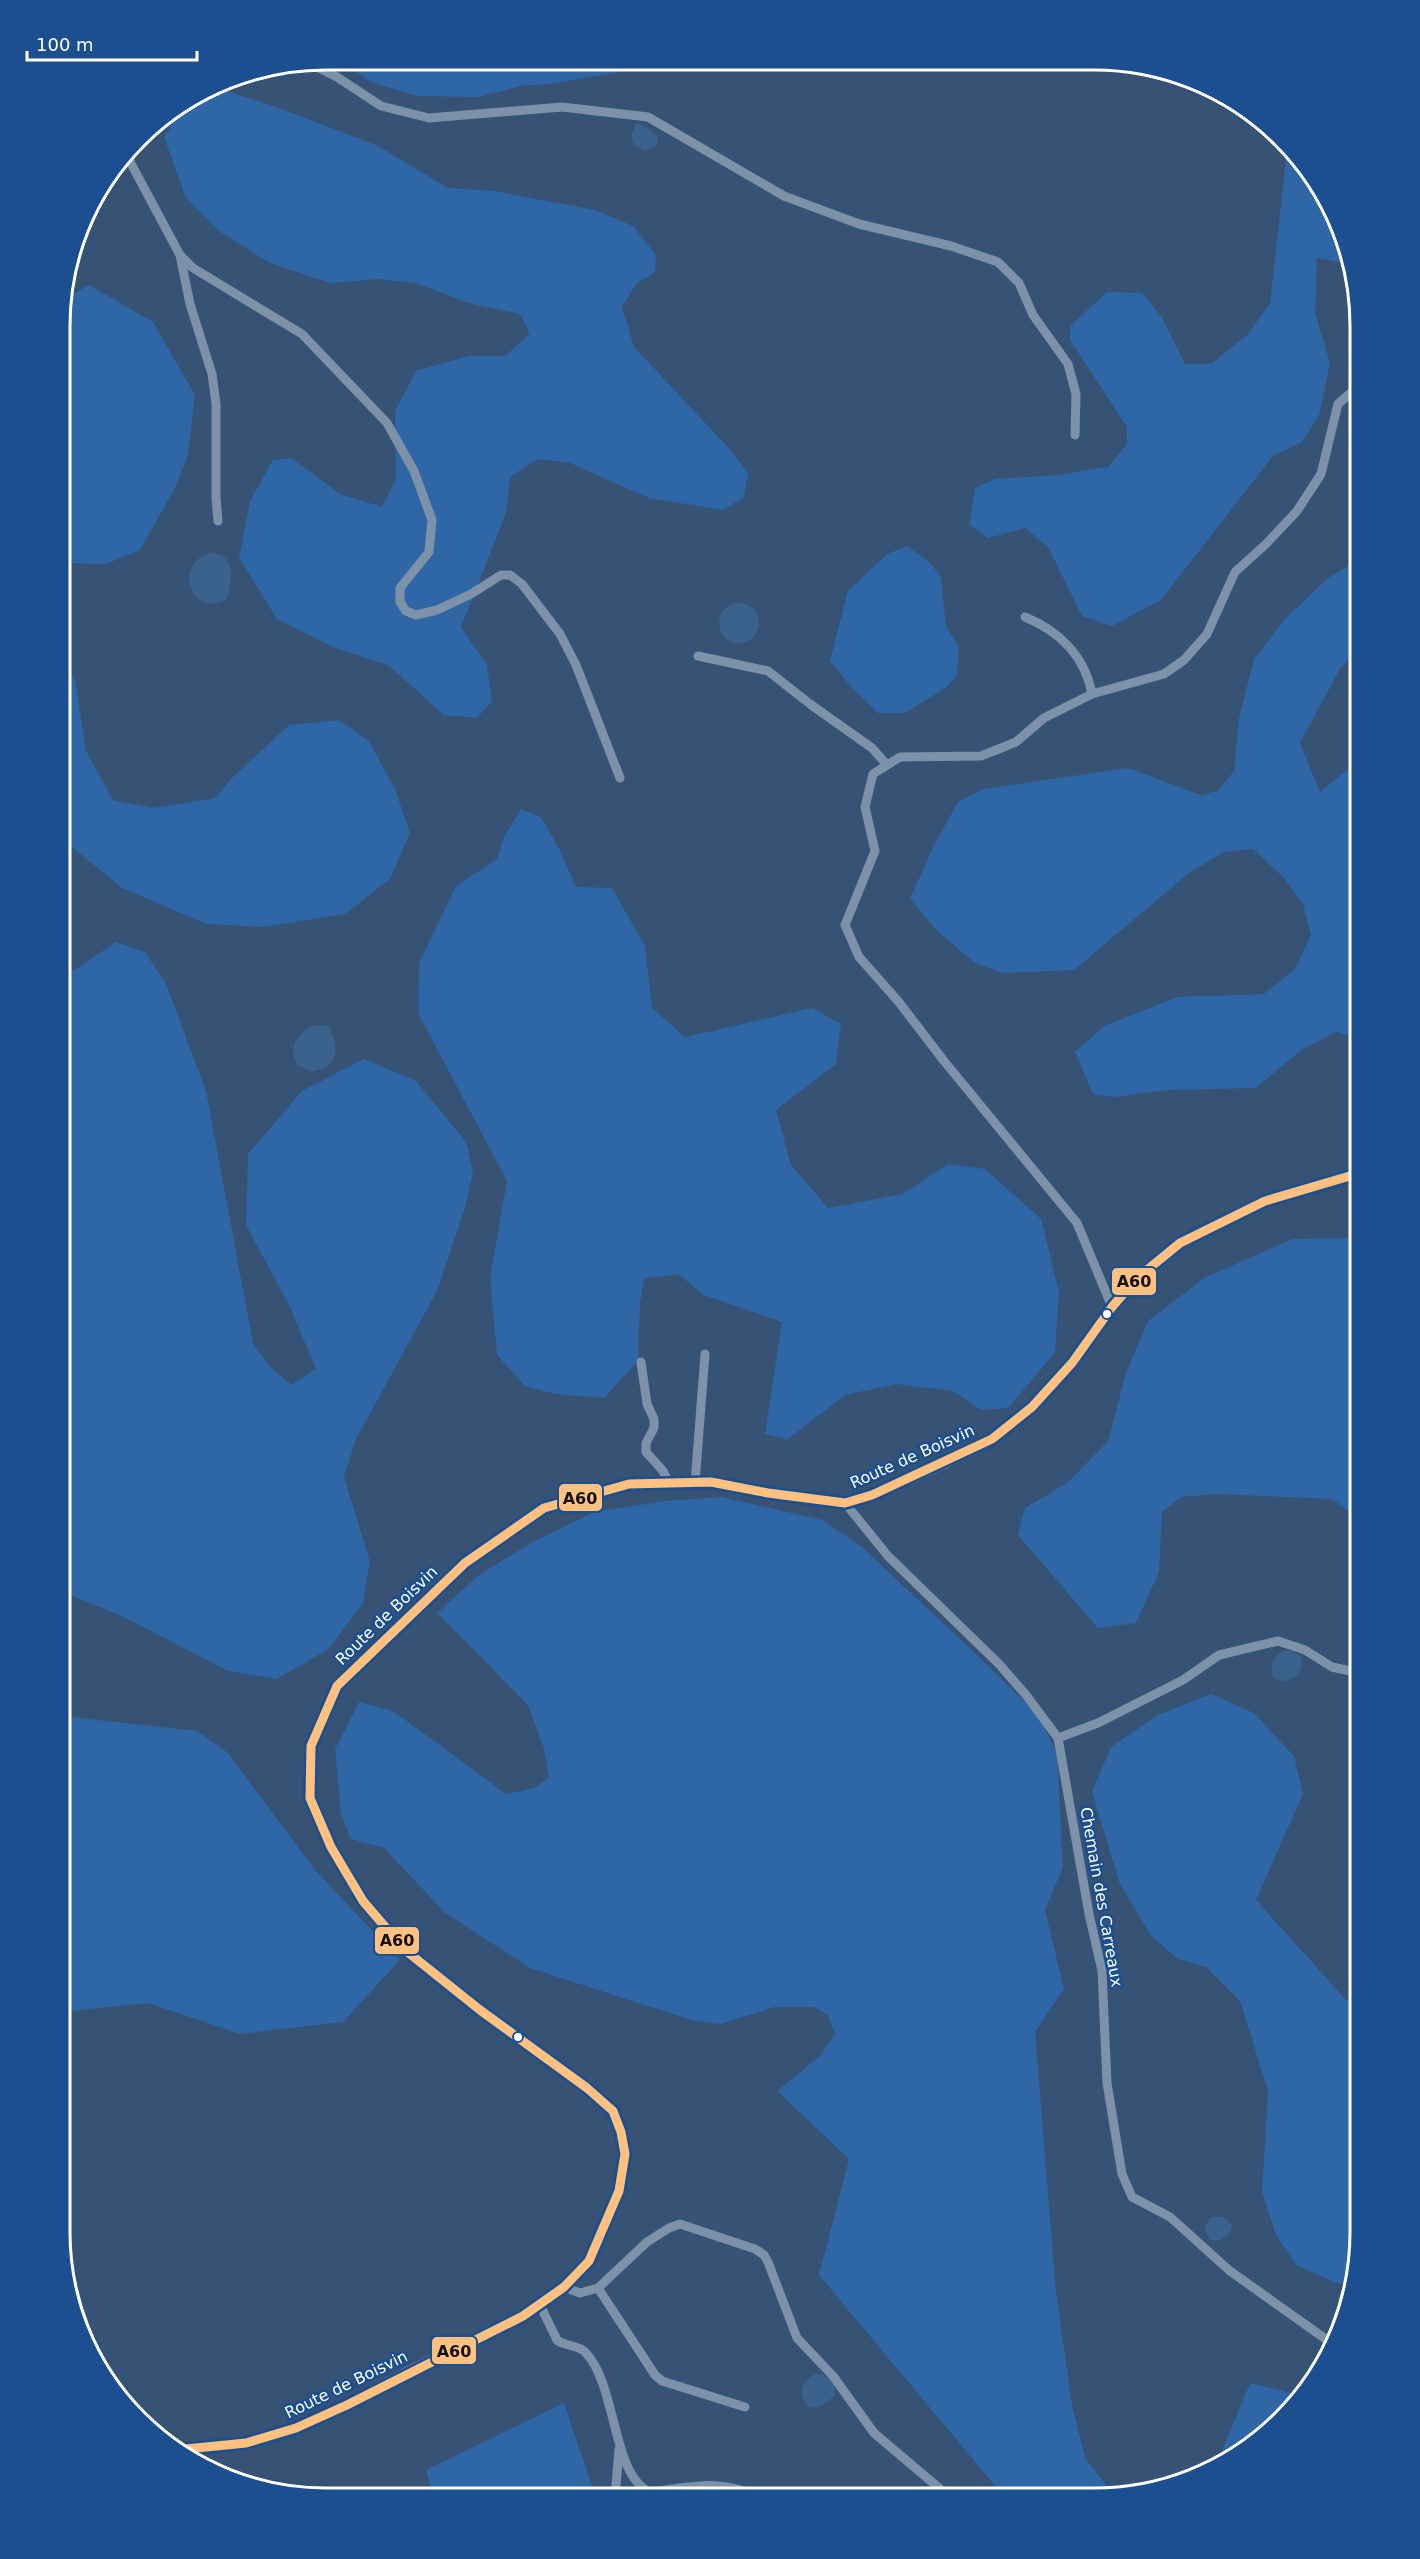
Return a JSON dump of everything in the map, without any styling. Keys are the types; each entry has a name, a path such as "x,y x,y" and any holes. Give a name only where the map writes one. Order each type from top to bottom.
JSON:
{"main road":[{"name":"Route de Boisvin","path":"190,2449 246,2443 296,2428 347,2405 540,2306 564,2288 589,2261 619,2191 625,2154 621,2132 613,2111 587,2088 480,2010 405,1950 363,1901 331,1847 310,1798 311,1746 337,1686 465,1563 544,1508 629,1484 711,1482 768,1493 845,1503 872,1495 992,1439 1032,1407 1072,1363 1112,1307 1136,1280 1180,1243 1265,1201 1350,1176"}],"street":[{"path":"324,70 381,106 429,118 562,107 648,117 784,196 859,224 951,246 998,262 1019,283 1033,315 1068,364 1076,394 1075,435"},
{"path":"130,162 180,255 190,304 212,374 216,404 218,521"},
{"path":"180,255 194,268 302,334 387,423 414,471 432,520 429,552 400,588 400,602 406,611 416,615 437,610 471,594 501,575 510,575 522,584 560,634 576,664 620,778"},
{"path":"1112,1307 1077,1223 944,1061 898,1000 859,957 845,925 875,851 865,807 873,774 900,757 981,756 1016,742 1044,718 1092,694 1164,674 1184,660 1207,634 1235,572 1297,511 1321,474 1338,404 1350,394"},
{"path":"1025,617 1046,626 1068,645 1081,662 1089,678 1092,694"},
{"path":"698,656 768,671 872,748 887,765"},
{"path":"695,1483 705,1354"},
{"path":"641,1362 647,1404 654,1419 654,1428 646,1443 646,1452 663,1471 669,1483"},
{"name":"Chemain des Carreaux","path":"845,1503 888,1556 999,1664 1058,1738 1089,1914 1102,1971 1107,2083 1122,2174 1132,2197 1170,2217 1230,2271 1326,2339"},
{"path":"1058,1738 1098,1723 1184,1680 1219,1655 1278,1641 1305,1650 1332,1667 1350,1671"},
{"path":"564,2288 580,2293 598,2288 647,2242 680,2224 755,2249 764,2255 768,2262 797,2338 828,2371 874,2433 939,2488"},
{"path":"598,2288 655,2375 662,2381 745,2407"},
{"path":"540,2306 557,2340 561,2344 580,2348 589,2357 606,2387 631,2477 641,2488"},
{"path":"616,2488 620,2441"},
{"path":"678,2488 706,2484 732,2488"}],"shaded area":[{"path":"354,70 622,70 550,84 521,86 479,97 417,96 371,82"},
{"path":"226,91 282,109 378,146 448,188 494,191 595,210 633,226 656,255 655,272 636,284 622,307 634,347 726,445 748,473 744,497 723,510 649,498 570,463 538,459 511,476 505,516 461,627 487,665 492,701 477,718 444,715 388,665 335,648 277,619 239,558 250,501 273,460 291,458 340,494 382,507 396,479 395,411 416,371 469,356 505,356 530,334 520,314 472,304 415,283 378,279 330,283 270,263 219,231 186,198 164,137 175,120"},
{"path":"636,123 648,128 658,139 653,147 645,151 634,145 631,136"},
{"path":"1286,158 1315,198 1330,228 1342,262 1317,258 1315,313 1330,363 1319,416 1302,442 1273,456 1161,600 1112,626 1082,616 1048,547 1025,528 988,538 969,525 975,488 995,479 1057,475 1108,467 1127,444 1127,427 1070,340 1070,326 1107,292 1142,293 1162,317 1185,364 1211,364 1248,334 1270,303"},
{"path":"89,285 153,322 195,395 188,455 174,490 140,550 106,564 70,563 70,326 73,294"},
{"path":"907,546 931,564 941,577 946,626 959,647 957,675 947,687 905,713 878,713 853,689 830,661 848,591 887,554"},
{"path":"212,552 226,559 231,571 226,600 214,604 204,602 196,596 190,587 189,577 192,567 199,558"},
{"path":"1350,565 1350,658 1341,667 1300,743 1320,792 1348,769 1350,764 1350,1036 1336,1032 1300,1051 1256,1088 1169,1090 1114,1097 1093,1094 1075,1052 1104,1026 1177,997 1264,994 1295,969 1311,935 1303,904 1284,878 1253,849 1224,852 1189,873 1074,970 1003,973 975,963 939,933 910,899 933,847 958,802 984,789 1128,768 1201,795 1217,791 1234,771 1239,718 1254,659 1285,619 1328,578"},
{"path":"739,603 747,604 753,609 758,615 758,631 753,637 747,642 739,643 731,642 725,637 720,631 719,623 720,615 725,609 731,604"},
{"path":"70,674 75,679 86,751 113,800 152,808 215,798 233,777 289,725 339,720 369,741 395,789 410,833 390,879 345,914 262,927 206,924 122,888 70,846"},
{"path":"521,809 541,817 560,850 576,887 612,888 645,946 652,1008 685,1037 812,1008 841,1024 836,1064 776,1110 791,1165 828,1208 903,1194 948,1164 985,1169 1041,1219 1059,1292 1055,1353 1008,1408 981,1410 953,1391 896,1384 845,1395 788,1439 765,1434 782,1322 704,1295 678,1274 644,1279 640,1303 638,1361 604,1398 555,1394 525,1386 497,1355 490,1277 507,1181 418,1013 419,963 456,886 497,859 504,837"},
{"path":"116,942 145,952 166,984 206,1091 253,1343 271,1368 291,1385 316,1369 290,1307 246,1225 248,1154 302,1091 364,1059 416,1081 466,1142 473,1172 465,1208 437,1291 356,1439 344,1477 370,1562 363,1603 329,1649 276,1679 228,1671 126,1618 70,1595 70,973"},
{"path":"313,1025 328,1026 333,1035 335,1053 327,1067 312,1072 298,1066 294,1047 298,1037"},
{"path":"1350,1238 1350,1512 1332,1499 1216,1494 1181,1497 1162,1512 1159,1572 1136,1623 1098,1628 1018,1535 1025,1508 1067,1483 1108,1441 1126,1373 1148,1321 1206,1277 1293,1239"},
{"path":"721,1497 822,1520 862,1547 1039,1716 1057,1754 1063,1867 1045,1910 1064,1989 1035,2032 1056,2292 1072,2405 1085,2458 1109,2488 997,2488 819,2275 849,2159 777,2091 820,2056 835,2034 828,2015 814,2007 775,2007 721,2024 691,2020 530,1968 444,1912 384,1848 351,1839 341,1815 335,1749 359,1702 393,1711 506,1794 535,1788 549,1777 543,1746 528,1705 437,1613 479,1575 531,1543 594,1512 665,1501"},
{"path":"1283,1651 1291,1651 1301,1656 1302,1666 1299,1674 1283,1682 1273,1678 1272,1670 1274,1659"},
{"path":"1211,1694 1254,1713 1294,1756 1303,1794 1256,1900 1350,2004 1350,2233 1345,2285 1296,2265 1276,2235 1262,2192 1268,2091 1240,2001 1206,1967 1178,1959 1151,1936 1119,1882 1092,1792 1111,1747 1158,1715"},
{"path":"70,1717 197,1731 227,1752 315,1870 400,1960 343,2022 240,2034 148,2003 70,2011"},
{"path":"1211,2217 1223,2217 1232,2224 1230,2232 1219,2241 1210,2240 1205,2231"},
{"path":"815,2374 822,2374 834,2382 835,2395 823,2405 808,2407 801,2393 803,2385"},
{"path":"1250,2383 1293,2393 1275,2414 1249,2436 1220,2455"},
{"path":"564,2403 593,2488 431,2488 426,2470"}],"transit line":[{"name":"A60","path":"190,2449 246,2443 296,2428 347,2405 523,2316 564,2287 589,2261 619,2191 625,2154 621,2132 613,2111 587,2088 480,2010 405,1950 363,1901 331,1847 310,1798 311,1746 337,1686 465,1563 544,1508 629,1484 711,1482 768,1493 845,1503 872,1495 992,1439 1032,1407 1072,1363 1112,1307 1136,1279 1180,1243 1265,1201 1350,1176"}]}
